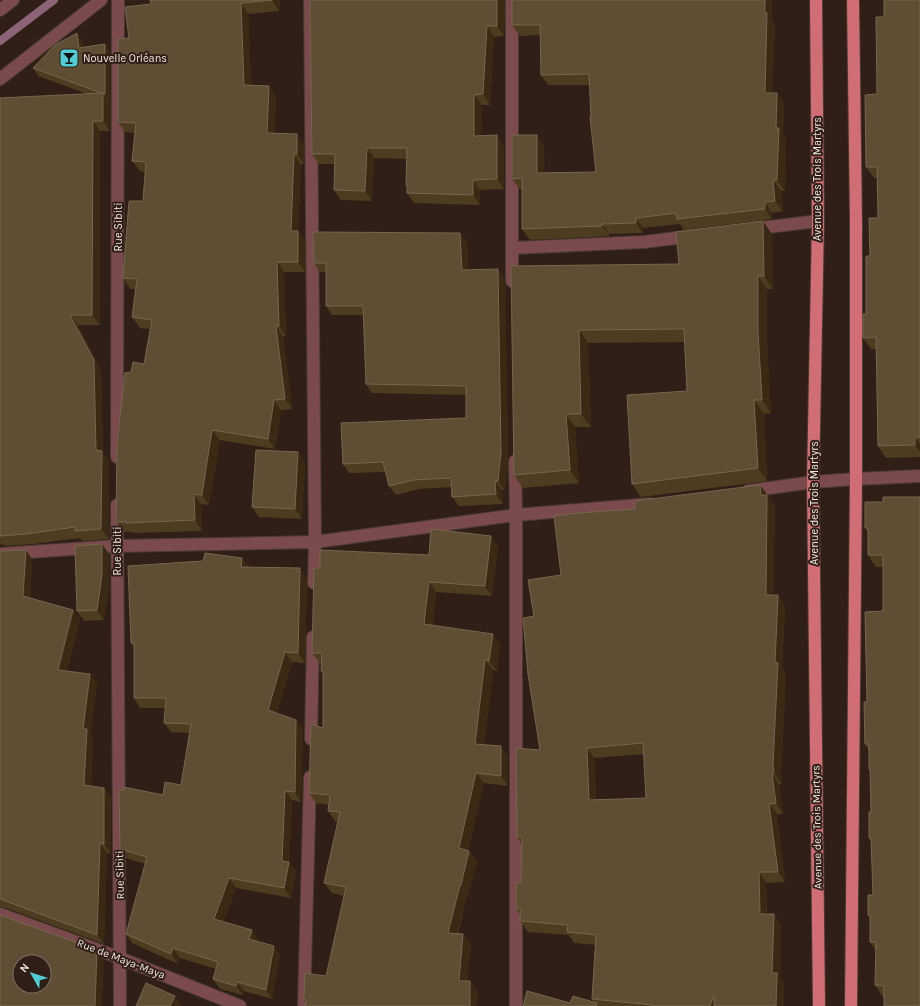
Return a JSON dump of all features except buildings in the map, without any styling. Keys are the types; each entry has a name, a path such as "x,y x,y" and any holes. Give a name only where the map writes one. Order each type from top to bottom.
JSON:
{"main road":[{"name":"Avenue des Trois Martyrs","path":"816,0 818,221 814,482 819,1006"},
{"path":"851,1006 856,479 856,222 853,0"}],"street":[{"path":"0,10 13,0"},
{"path":"0,79 100,0"},
{"name":"Rue Sibiti","path":"117,468 118,0"},
{"path":"310,0 315,542 314,597"},
{"path":"512,0 513,296"},
{"path":"739,230 818,221"},
{"path":"512,248 644,242 707,234"},
{"path":"515,452 516,1006"},
{"path":"735,493 814,482 920,476"},
{"name":"Rue Sibiti","path":"117,491 116,546 120,1006"},
{"path":"0,554 116,546 315,542 516,515 664,502"},
{"path":"304,1006 313,628"},
{"name":"Rue de Maya-Maya","path":"0,914 120,958 240,1006"}],"waterway":[{"path":"0,41 54,0"}],"place":[{"name":"Nouvelle Orléans","path":"69,58"}]}
